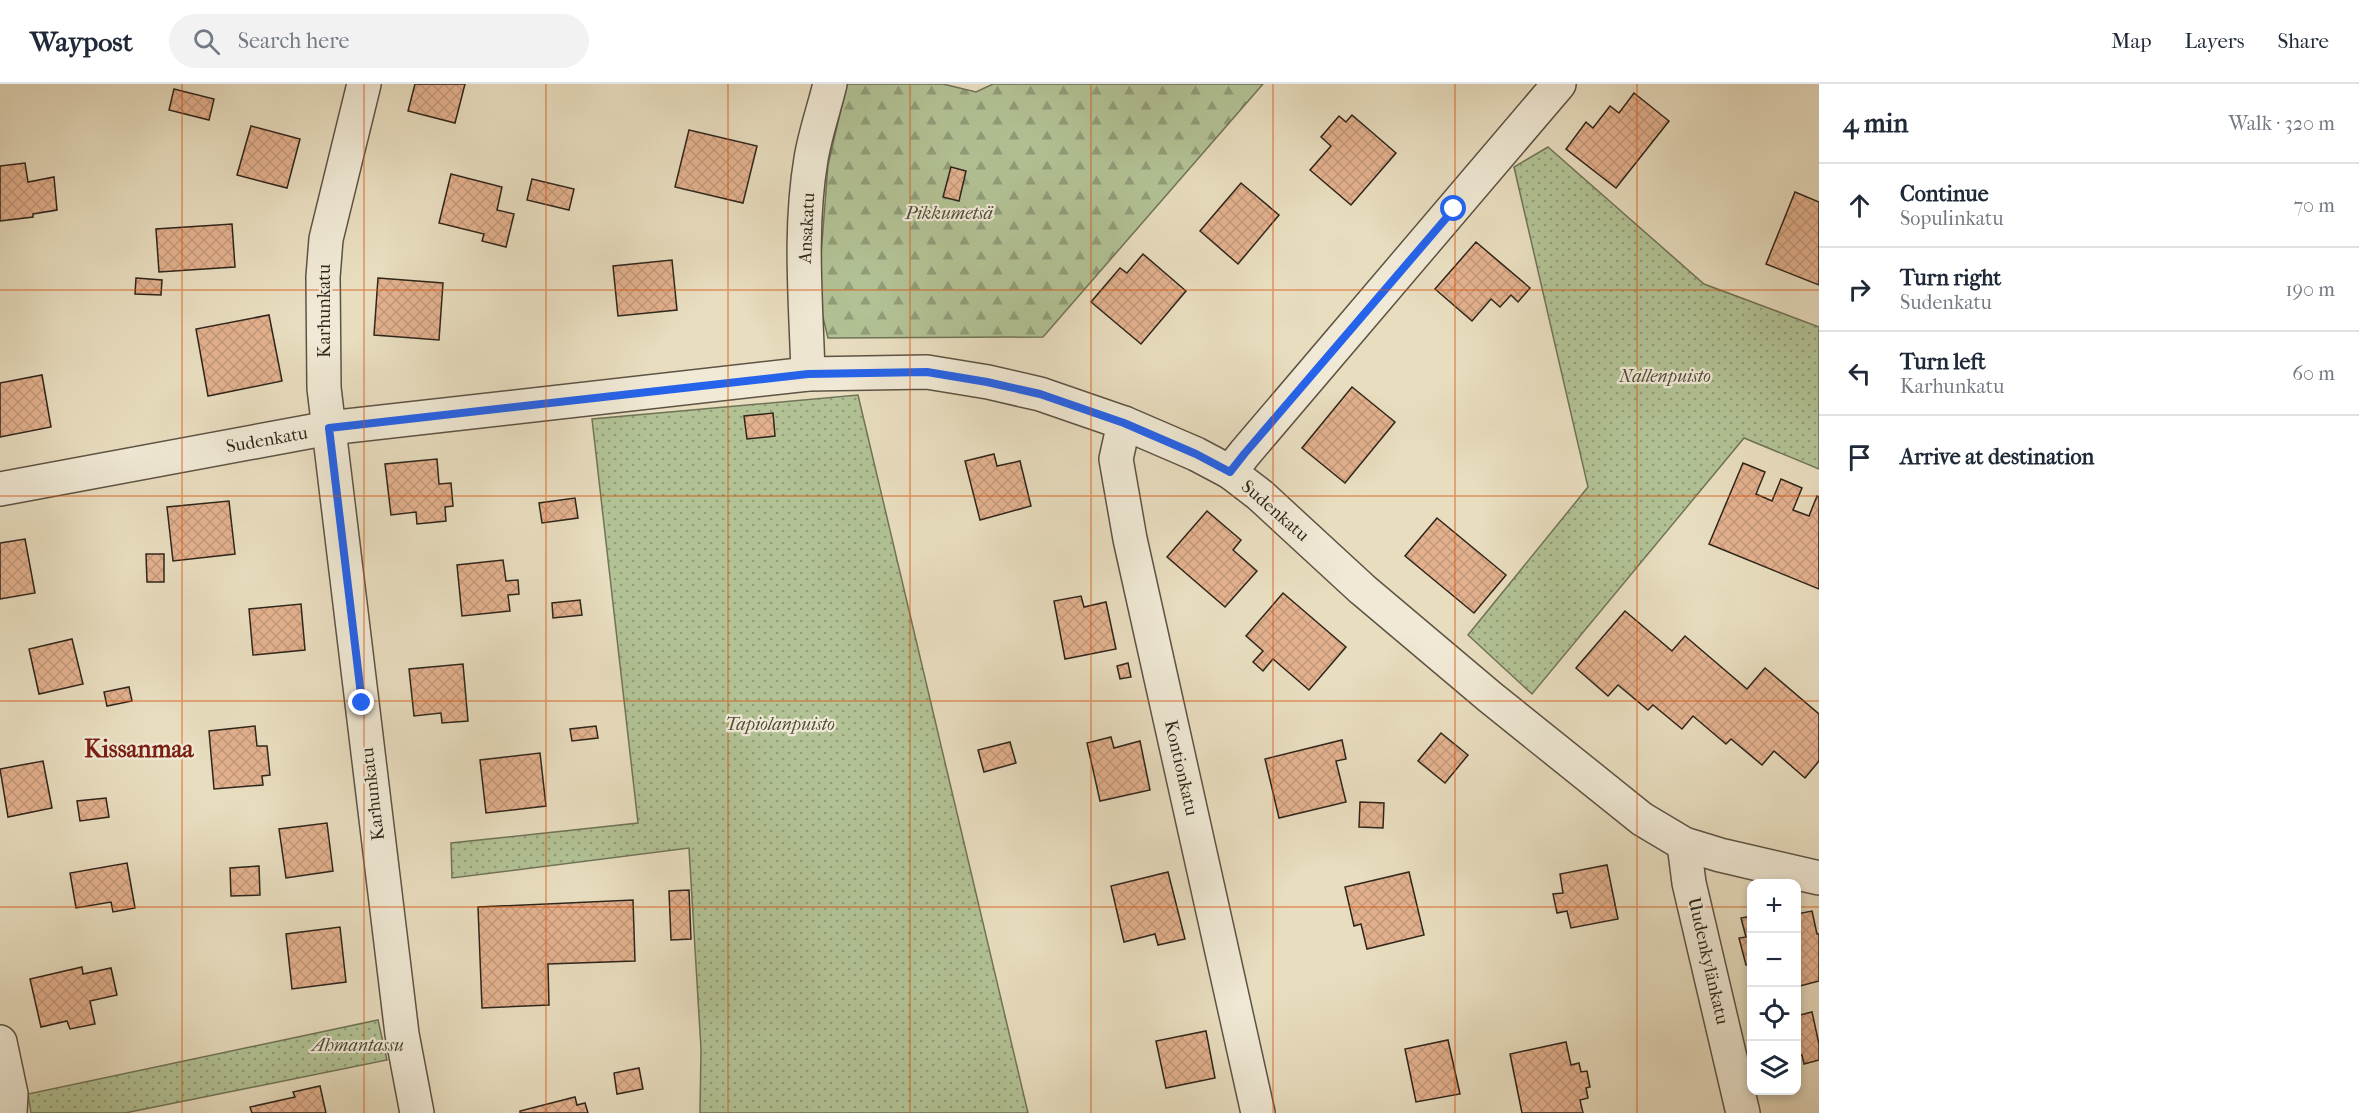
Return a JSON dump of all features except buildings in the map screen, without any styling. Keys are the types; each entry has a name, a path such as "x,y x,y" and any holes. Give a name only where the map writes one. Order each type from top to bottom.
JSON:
{"street":[{"name":"Karhunkatu","path":"364,84 326,239 323,277 324,388 402,1034 417,1113"},
{"name":"Ansakatu","path":"808,374 805,219 811,159 830,84"},
{"path":"1230,472 1559,84"},
{"name":"Sudenkatu","path":"0,489 329,428 808,374 927,372 1040,394 1124,423 1196,454 1230,472 1260,495 1362,589 1490,697 1642,819 1684,844 1730,858 1819,878"},
{"name":"Kontionkatu","path":"1124,423 1116,459 1130,539 1258,1113"},
{"name":"Uudenkylänkatu","path":"1684,844 1689,883 1743,1113"},
{"path":"0,1042 11,1094 10,1113"}],"green space":[{"name":"Pikkumetsä","path":"847,84 943,84 976,92 993,84 1263,84 1043,337 828,338 822,313 820,268 828,165"},
{"name":"Nallenpuisto","path":"1548,147 1704,284 1819,327 1819,469 1744,438 1532,694 1468,635 1588,487 1514,167"},
{"name":"Tapiolanpuisto","path":"858,395 1028,1113 700,1113 701,1049 689,848 452,878 451,843 638,823 592,419"},
{"name":"Ahmantassu","path":"378,1020 387,1060 125,1113 31,1113 28,1094"}],"district":[{"name":"Kissanmaa","path":"139,749"}],"route":[{"path":"362,703 329,428 808,374 927,372 1040,394 1124,423 1196,454 1230,472 1454,209"}]}
